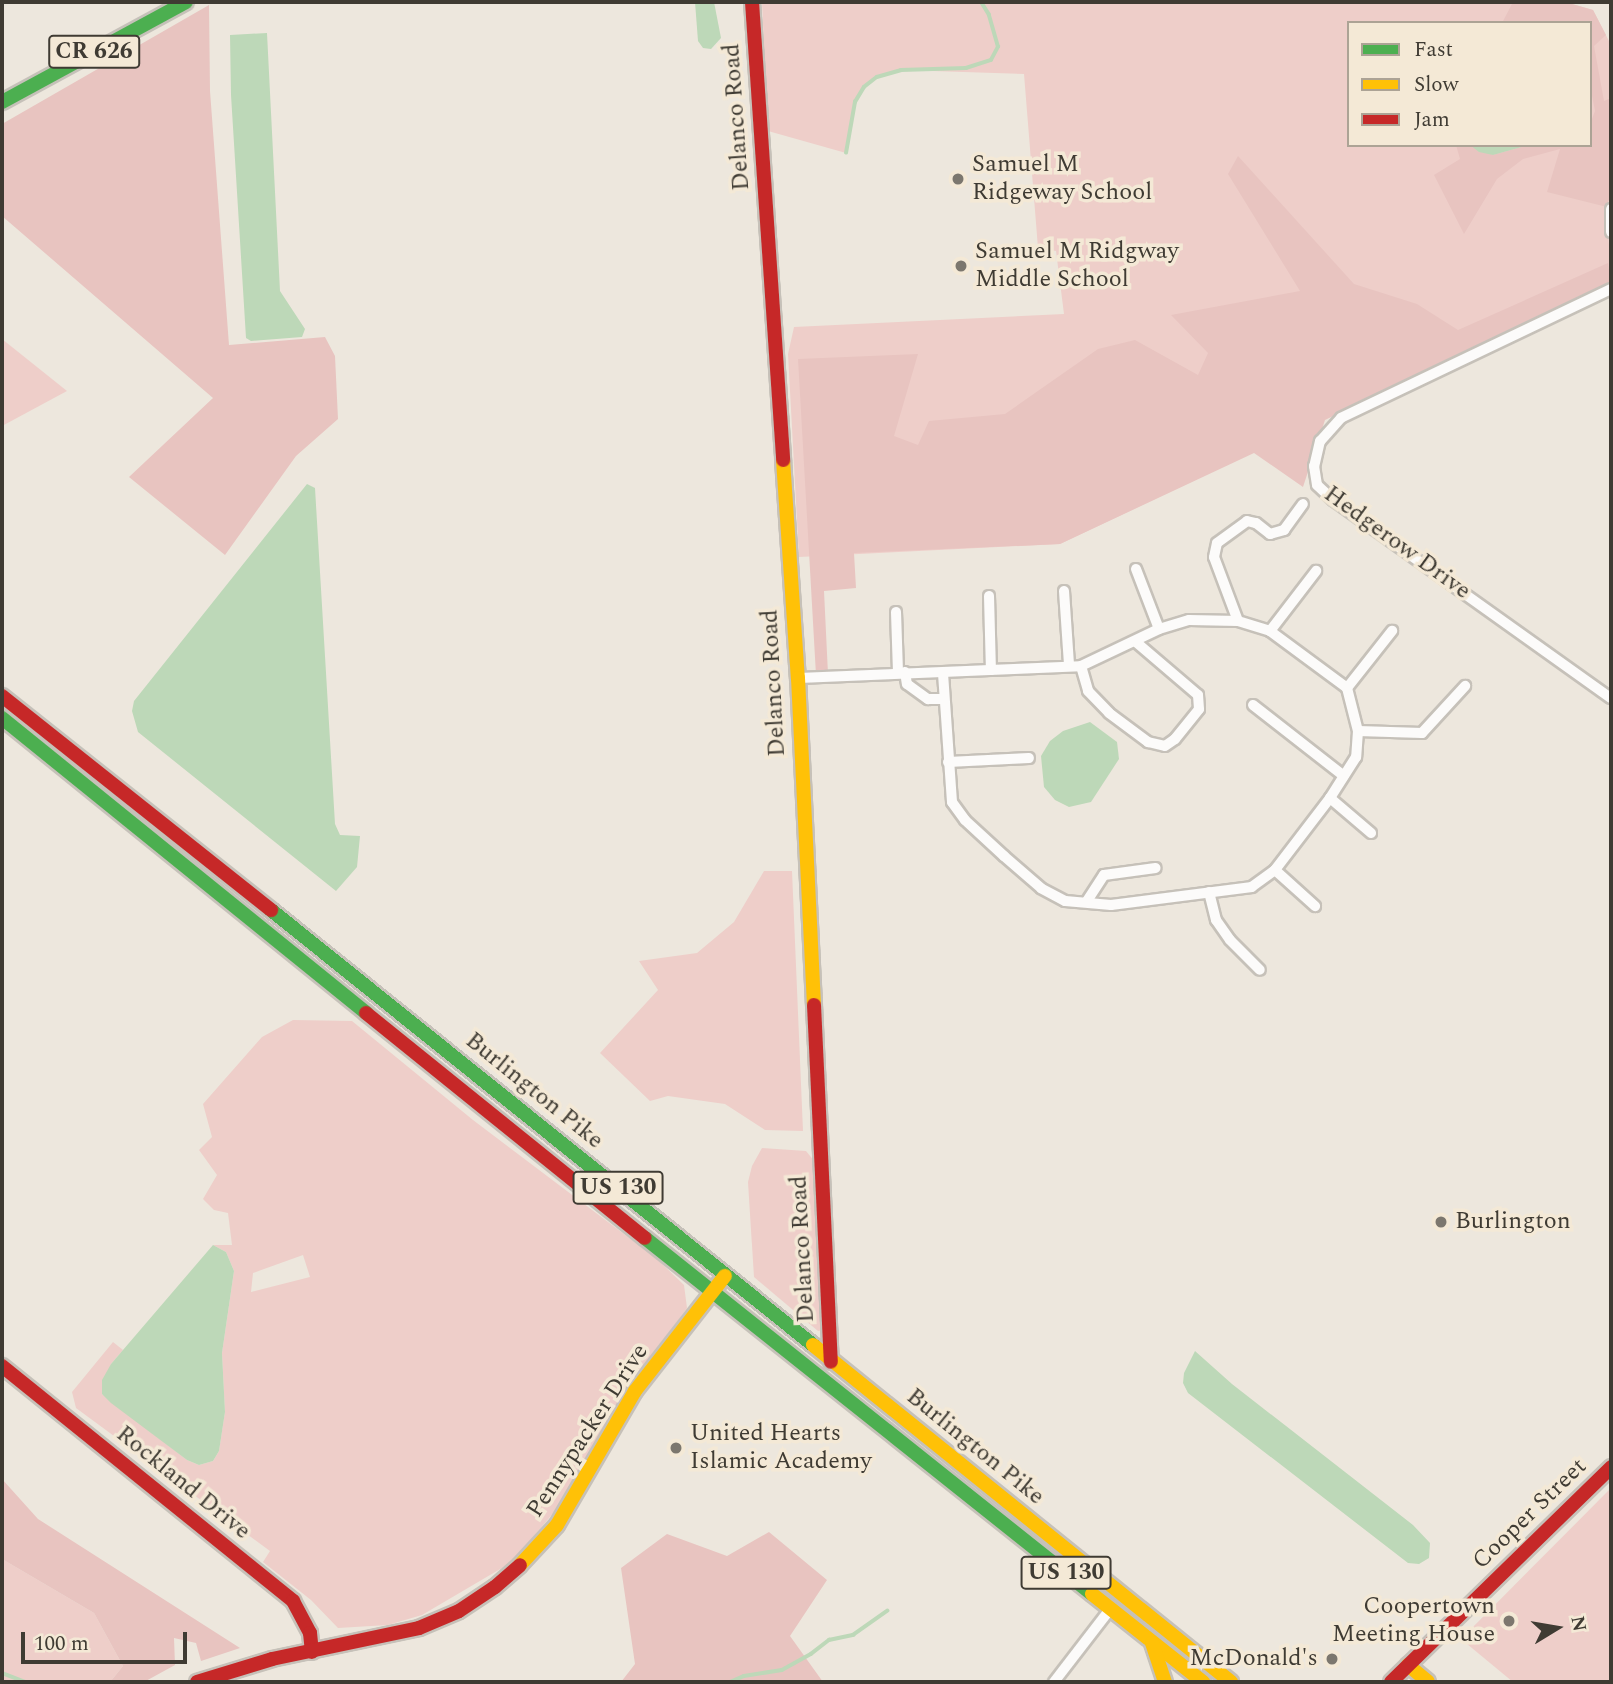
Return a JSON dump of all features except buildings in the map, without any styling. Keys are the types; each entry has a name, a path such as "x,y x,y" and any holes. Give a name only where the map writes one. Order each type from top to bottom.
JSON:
{"main road":[{"name":"CR 626","path":"2,102 186,2"},
{"name":"Delanco Road","path":"752,2 798,678 831,1362"},
{"name":"Burlington Pike","path":"2,696 436,1040 831,1362 1231,1682"},
{"name":"Burlington Pike","path":"2,719 713,1293 1203,1682"},
{"name":"Pennypacker Drive","path":"197,1682 240,1675 312,1651 419,1629 478,1599 512,1573 543,1542 569,1508 635,1391 726,1276"},
{"name":"Rockland Drive","path":"2,1366 293,1601 310,1633 312,1651"},
{"name":"Cooper Street","path":"1391,1682 1611,1467"},
{"path":"1152,1642 1165,1682"},
{"path":"1409,1665 1427,1682"}],"street":[{"path":"1611,209 1611,232"},
{"name":"Hedgerow Drive","path":"1611,289 1341,418 1320,441 1314,466 1317,485 1333,500 1611,698"},
{"path":"1238,621 1214,557 1217,543 1247,521 1256,523 1270,534 1284,530 1303,504"},
{"path":"1136,569 1159,629"},
{"path":"1270,631 1316,571"},
{"path":"1064,591 1075,665 1088,691 1109,713 1148,742 1165,746 1175,739 1199,709 1198,695 1136,642"},
{"path":"989,596 991,670"},
{"path":"896,612 902,672 907,684 928,699 943,699"},
{"path":"798,678 902,672 943,674 1075,665 1136,642 1159,629 1189,620 1238,621 1270,631 1347,688 1358,731 1356,757 1330,798 1275,870 1252,887 1111,905 1065,901 1041,888 965,820 952,802 943,674"},
{"path":"1347,688 1392,631"},
{"path":"1358,731 1422,733 1465,686"},
{"path":"1253,705 1344,776"},
{"path":"948,762 1029,758"},
{"path":"1330,798 1371,833"},
{"path":"1087,901 1104,875 1156,868"},
{"path":"1275,870 1315,906"},
{"path":"1209,892 1216,920 1230,940 1260,970"},
{"path":"1054,1682 1111,1608"}],"shaded area":[{"path":"695,2 714,2 721,38 711,49 703,48 698,41"},
{"path":"762,2 1565,2 1593,10 1611,45 1611,192 1607,207 1611,283 1060,544 799,557 788,354 794,327 1064,314 1056,251 1038,248 1024,74 901,70 877,77 864,87 855,102 846,153 768,131"},
{"path":"1513,2 1565,2 1593,10 1606,35 1594,46 1604,101 1611,98 1611,192 1607,207 1547,192 1560,149 1523,159 1497,179 1464,234 1434,175 1460,159 1457,147 1475,147 1493,155 1522,147 1592,147 1592,119 1595,111 1592,96 1592,21 1503,21"},
{"path":"209,5 210,91 229,345 325,337 335,356 338,419 296,456 225,555 129,477 213,398 2,216 2,124"},
{"path":"267,33 280,291 305,329 302,337 251,341 246,338 231,95 230,35"},
{"path":"1473,147 1522,147 1493,155 1479,152"},
{"path":"1238,156 1354,284 1417,304 1458,330 1608,263 1611,283 1325,420 1303,487 1254,453 1060,544 854,553 856,588 824,591 828,674 816,675 798,359 918,354 894,436 918,445 929,421 1005,414 1098,349 1135,340 1198,375 1208,353 1171,315 1300,291 1228,174"},
{"path":"2,339 67,391 2,426"},
{"path":"307,484 315,488 335,824 340,835 360,836 357,867 336,891 138,732 132,711 134,701"},
{"path":"1090,722 1117,742 1119,759 1091,802 1069,807 1055,800 1044,787 1041,756 1050,741 1063,731"},
{"path":"764,871 792,871 803,1131 765,1130 725,1104 668,1096 650,1101 600,1053 658,990 639,961 697,953 734,922"},
{"path":"293,1020 352,1021 473,1120 657,1259 684,1285 687,1308 609,1418 555,1511 512,1562 422,1615 388,1625 338,1628 311,1600 263,1562 270,1551 76,1408 72,1392 113,1342 123,1350 111,1364 102,1394 187,1460 199,1465 213,1461 219,1451 225,1412 222,1353 234,1271 226,1252 213,1245 232,1245 228,1213 214,1210 203,1199 217,1175 199,1150 212,1137 203,1104 262,1037","holes":["303,1255 310,1277 251,1292 253,1273"]},
{"path":"762,1148 806,1151 815,1162 824,1330 818,1331 754,1277 748,1182 752,1166"},
{"path":"213,1245 226,1252 234,1271 222,1353 225,1412 219,1451 213,1461 199,1465 187,1460 111,1403 102,1394 102,1380 111,1364"},
{"path":"1195,1351 1232,1384 1413,1525 1430,1543 1429,1558 1419,1564 1408,1563 1188,1393 1183,1383 1184,1373"},
{"path":"2,1479 38,1519 240,1648 201,1661 196,1643 174,1638 175,1665 144,1682 110,1682 123,1666 94,1613 2,1559"},
{"path":"1611,1488 1611,1682 1513,1682 1461,1639"},
{"path":"769,1532 827,1580 790,1636 823,1682 621,1682 635,1664 621,1568 667,1534 727,1556"},
{"path":"2,1559 94,1613 123,1666 110,1682 2,1682"}],"waterway":[{"path":"846,153 855,102 864,87 877,77 901,70 966,68 991,60 998,47 989,15 981,2"},
{"path":"730,1682 744,1676 782,1670 811,1654 829,1640 853,1635 887,1611"},
{"path":"2,1673 25,1682"}],"traffic: fast":[{"path":"2,102 186,2"},
{"path":"2,718 366,1013"},
{"path":"271,910 813,1345"},
{"path":"645,1238 1092,1594"}],"traffic: slow":[{"path":"783,460 798,678 814,1005"},
{"path":"520,1565 557,1525 635,1391 725,1276"},
{"path":"813,1345 1231,1682"},
{"path":"1092,1594 1203,1682"},
{"path":"1152,1643 1165,1682"},
{"path":"1408,1665 1428,1682"}],"traffic: jam":[{"path":"752,2 783,460"},
{"path":"2,696 271,910"},
{"path":"814,1005 831,1362"},
{"path":"366,1013 645,1238"},
{"path":"2,1366 293,1601 310,1633 312,1652"},
{"path":"1391,1682 1611,1467"},
{"path":"197,1682 272,1659 419,1628 459,1611 495,1587 520,1565"}],"place":[{"name":"Samuel M Ridgeway School","path":"958,179"},
{"name":"Samuel M Ridgway Middle School","path":"961,266"},
{"name":"Burlington","path":"1441,1222"},
{"name":"United Hearts Islamic Academy","path":"676,1448"},
{"name":"Coopertown Meeting House","path":"1509,1621"},
{"name":"McDonald's","path":"1332,1659"}]}
